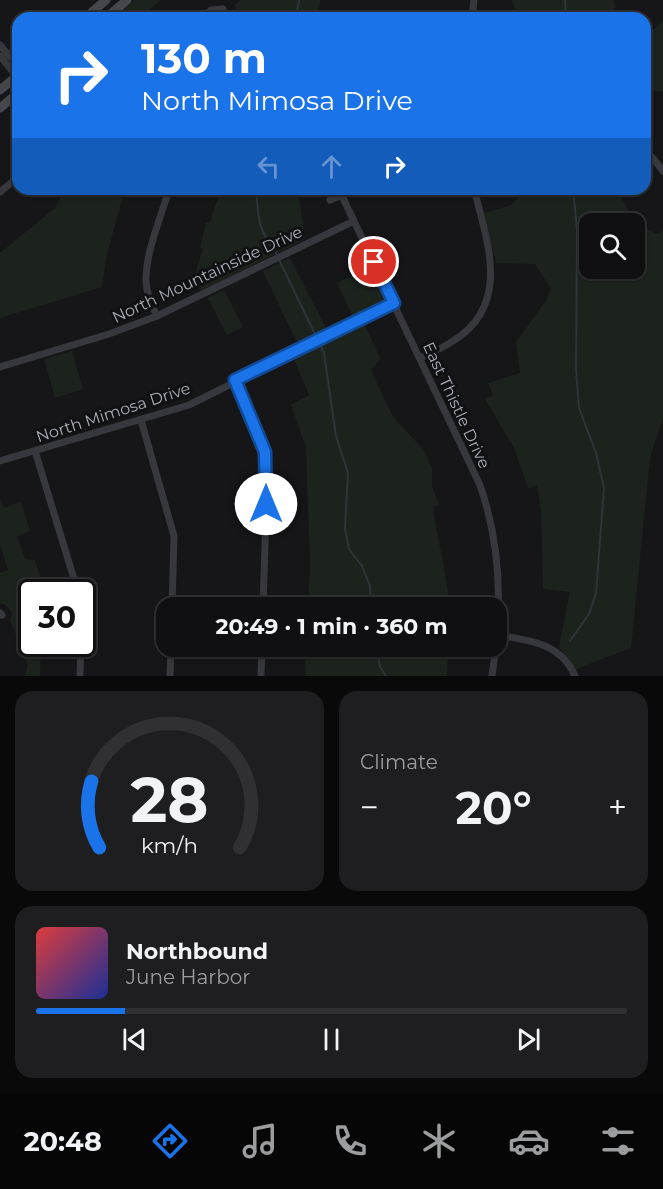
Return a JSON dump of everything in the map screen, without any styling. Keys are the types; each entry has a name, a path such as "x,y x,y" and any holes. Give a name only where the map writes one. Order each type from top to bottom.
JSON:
{"main road":[{"path":"92,12 106,0"},
{"path":"113,12 127,0"},
{"path":"0,90 12,80"},
{"path":"0,108 12,98"}],"street":[{"path":"209,12 224,9"},
{"path":"0,45 12,59"},
{"path":"0,56 12,70"},
{"path":"652,157 663,171"},
{"path":"0,192 12,182"},
{"path":"157,316 149,296 146,279 150,252 167,195"},
{"path":"420,358 463,334 485,305 491,280 492,259 476,195"},
{"path":"330,200 342,196"},
{"name":"East Thistle Drive","path":"342,196 480,485 489,513 499,597"},
{"name":"North Mountainside Drive","path":"0,367 109,334 157,316 354,221"},
{"name":"North Mimosa Drive","path":"0,461 189,405 235,380 394,303"},
{"path":"235,380 265,452 267,483 263,597"},
{"path":"141,420 174,536 172,597"},
{"path":"35,451 74,579"},
{"path":"507,638 546,645 561,655 575,676"},
{"path":"80,676 81,657"},
{"path":"170,676 171,657"},
{"path":"261,676 262,657"},
{"path":"492,676 495,657"}],"shaded area":[{"path":"135,0 161,0 147,12 121,12"},
{"path":"241,0 320,0 319,12 237,12 235,5"},
{"path":"512,0 614,0 615,12 517,12"},
{"path":"663,21 663,91 651,91 651,32"},
{"path":"62,195 123,195 106,258 102,287 0,318 0,253 55,208"},
{"path":"219,195 299,195 305,239 201,291 195,274 203,249 200,248 206,223 210,222"},
{"path":"519,195 620,195 630,213 579,213 579,279 645,279 645,228 657,234 663,231 663,417 650,458 631,648 576,669 559,647 570,592 543,589 541,511 537,485 528,488 514,448 485,399 493,395 488,383 520,373 516,342 545,302 551,289 535,264 496,263 484,213 512,204"},
{"path":"290,258 327,330 298,345 263,271"},
{"path":"370,267 385,300 353,317 337,283"},
{"path":"224,290 243,327 227,335 208,298"},
{"path":"364,323 380,358 372,369 372,373 393,417 424,450 432,468 432,487 439,505 433,507 448,597 308,597 310,564 306,447 291,405 309,395 293,357"},
{"path":"72,351 83,389 55,398 44,359"},
{"path":"0,498 4,508 21,502 30,531 17,536 25,559 35,560 41,579 18,579 18,640 10,620 12,614 6,605 0,603 0,573 8,570 0,544"},
{"path":"25,657 41,657 40,676 25,676 28,664"},
{"path":"306,657 448,657 447,676 305,676"}],"waterway":[{"path":"297,12 299,0"},
{"path":"565,0 566,12"},
{"path":"257,195 261,227 324,353 336,436 348,473 345,528 349,549 362,566 370,586 370,597"},
{"path":"570,641 589,614 596,593 604,488 596,453 579,408 576,370 577,230 574,195"},
{"path":"378,657 380,667 386,676"}],"route":[{"path":"266,504 265,452 257,426 235,380 394,303 374,262"}]}
